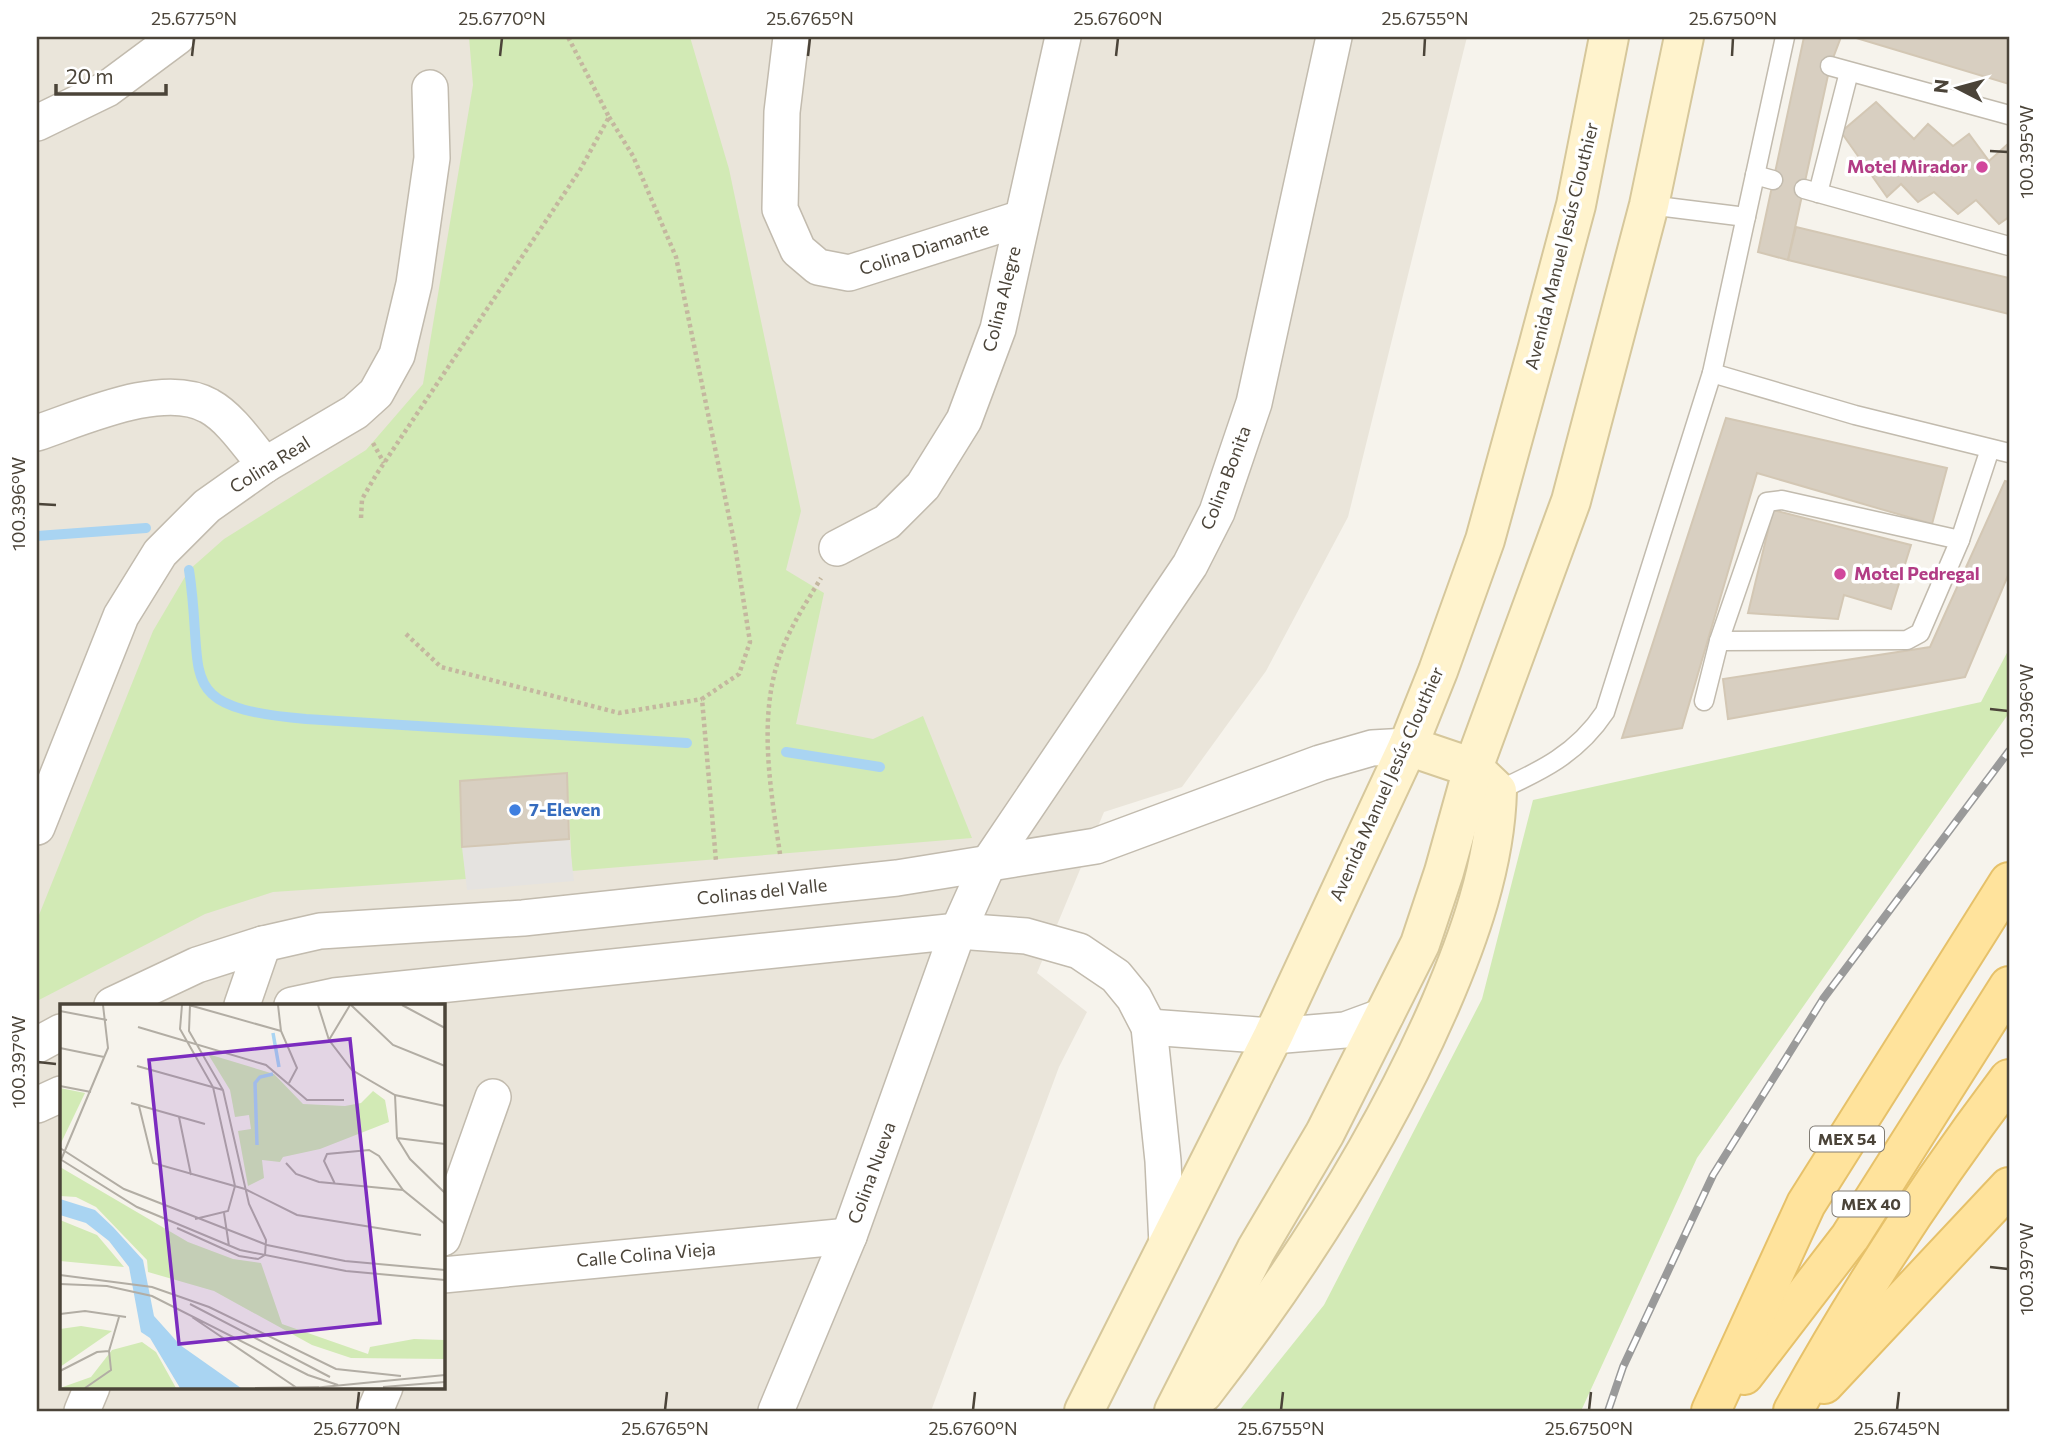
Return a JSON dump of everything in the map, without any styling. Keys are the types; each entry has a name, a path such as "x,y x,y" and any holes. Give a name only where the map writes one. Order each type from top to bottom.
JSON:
{"main road":[{"name":"MEX 54","path":"1711,1411 1806,1204 2009,882"},
{"name":"MEX 40","path":"1716,1411 1850,1237 2009,986"},
{"path":"1793,1411 1843,1320 1967,1135 2009,1079"},
{"path":"1799,1411 2009,1186"}],"street":[{"path":"37,123 107,89 177,37"},
{"name":"Colina Diamante","path":"791,37 782,112 780,209 798,250 818,267 849,274 1022,218"},
{"name":"Colina Alegre","path":"837,548 887,522 923,486 964,420 998,329 1062,37"},
{"name":"Colina Bonita","path":"958,931 988,864 1190,565 1217,512 1254,403 1334,37"},
{"name":"Avenida Manuel Jesús Clouthier","path":"1084,1411 1273,1036 1408,746 1485,540 1576,205 1609,37"},
{"path":"1174,1411 1256,1250 1325,1133 1386,1015 1420,944 1444,872 1485,780 1571,501 1649,205 1684,37"},
{"name":"Colina Real","path":"37,827 121,616 160,553 207,506 265,465 355,412 376,393 397,355 414,284 432,158 430,88"},
{"path":"37,433 112,407 167,397 193,399 211,406 265,465"},
{"path":"1408,746 1485,780"},
{"name":"Colinas del Valle","path":"114,1004 197,965 263,944 320,931 523,918 785,890 988,864 1096,846 1320,763 1372,748 1408,746"},
{"path":"1189,1411 1304,1255 1410,1075 1461,956 1490,859 1496,823 1485,780"},
{"path":"297,1004 334,996 958,931 1026,936 1079,951 1116,976 1134,998 1149,1027 1163,1161 1167,1245"},
{"name":"Colina Nueva","path":"776,1411 849,1236 958,931"},
{"path":"243,1004 263,944"},
{"path":"1149,1027 1273,1036 1345,1030 1386,1015"},
{"path":"37,1045 60,1033"},
{"path":"37,1105 60,1094"},
{"path":"444,1235 492,1097"},
{"name":"Calle Colina Vieja","path":"444,1275 849,1236"},
{"path":"82,1411 92,1388"},
{"path":"375,1411 385,1388"}],"lane":[{"path":"1485,780 1567,756 1589,736 1605,712 1712,373 1785,37"},
{"path":"1781,56 1799,59"},
{"path":"1830,66 2009,115"},
{"path":"1849,72 1811,191 2009,246"},
{"path":"1755,175 1773,180"},
{"path":"1649,205 1746,217"},
{"path":"1712,373 1855,415 2009,453"},
{"path":"1719,641 1907,640 1914,637 1926,626 1960,540 1990,449"},
{"path":"1704,701 1719,641 1764,506 1770,500 1782,500 1960,540"}],"path":[{"path":"406,634 441,667 619,713 702,699 739,674 750,642 735,546 676,257 633,156 609,117 568,37"},
{"path":"361,517 362,499 376,475 580,170 609,117"},
{"path":"785,890 766,762 770,699 786,640 837,548"},
{"path":"702,699 719,897"}],"shaded area":[{"path":"37,37 1467,37 1348,517 1266,671 1182,787 1104,812 1037,973 1087,1012 1059,1067 931,1411 37,1411"},
{"path":"569,839 574,881 467,890 462,847"}],"green space":[{"path":"469,37 690,37 729,169 801,511 786,570 824,593 796,724 873,739 923,716 972,838 572,871 567,773 461,781 466,879 273,892 205,914 37,1001 37,920 153,631 189,570 224,539 366,450 423,384 473,85"},
{"path":"2009,649 2009,713 1697,1158 1581,1411 1239,1411 1324,1305 1482,999 1533,800 1981,702"}],"building":[{"path":"1804,37 1841,37 1830,66 1788,260 1758,252"},
{"path":"1853,37 2009,37 2009,84"},
{"path":"1876,102 1914,139 1928,124 1953,146 1969,134 1989,161 2009,143 2009,217 1999,224 1976,200 1958,214 1934,192 1918,202 1901,184 1887,197 1841,132"},
{"path":"1796,227 2009,278 2009,314 1788,260"},
{"path":"1726,418 1947,468 1932,524 1757,473 1682,728 1622,738"},
{"path":"2005,481 2009,482 2009,573 1965,677 1728,719 1723,679 1930,647"},
{"path":"1773,510 1911,545 1891,609 1844,595 1838,619 1748,613"},
{"name":"7-Eleven","path":"567,773 569,839 462,847 460,781"}],"waterway":[{"path":"37,536 146,528"},
{"path":"189,570 198,662 203,681 214,696 233,706 263,714 306,719 687,743"},
{"path":"786,752 880,767"}],"railway":[{"path":"1608,1411 1623,1367 1713,1175 1823,999 2009,751"}],"place":[{"name":"Motel Mirador","path":"1982,167"},
{"name":"Motel Pedregal","path":"1840,574"},
{"name":"7-Eleven","path":"515,810"}]}
